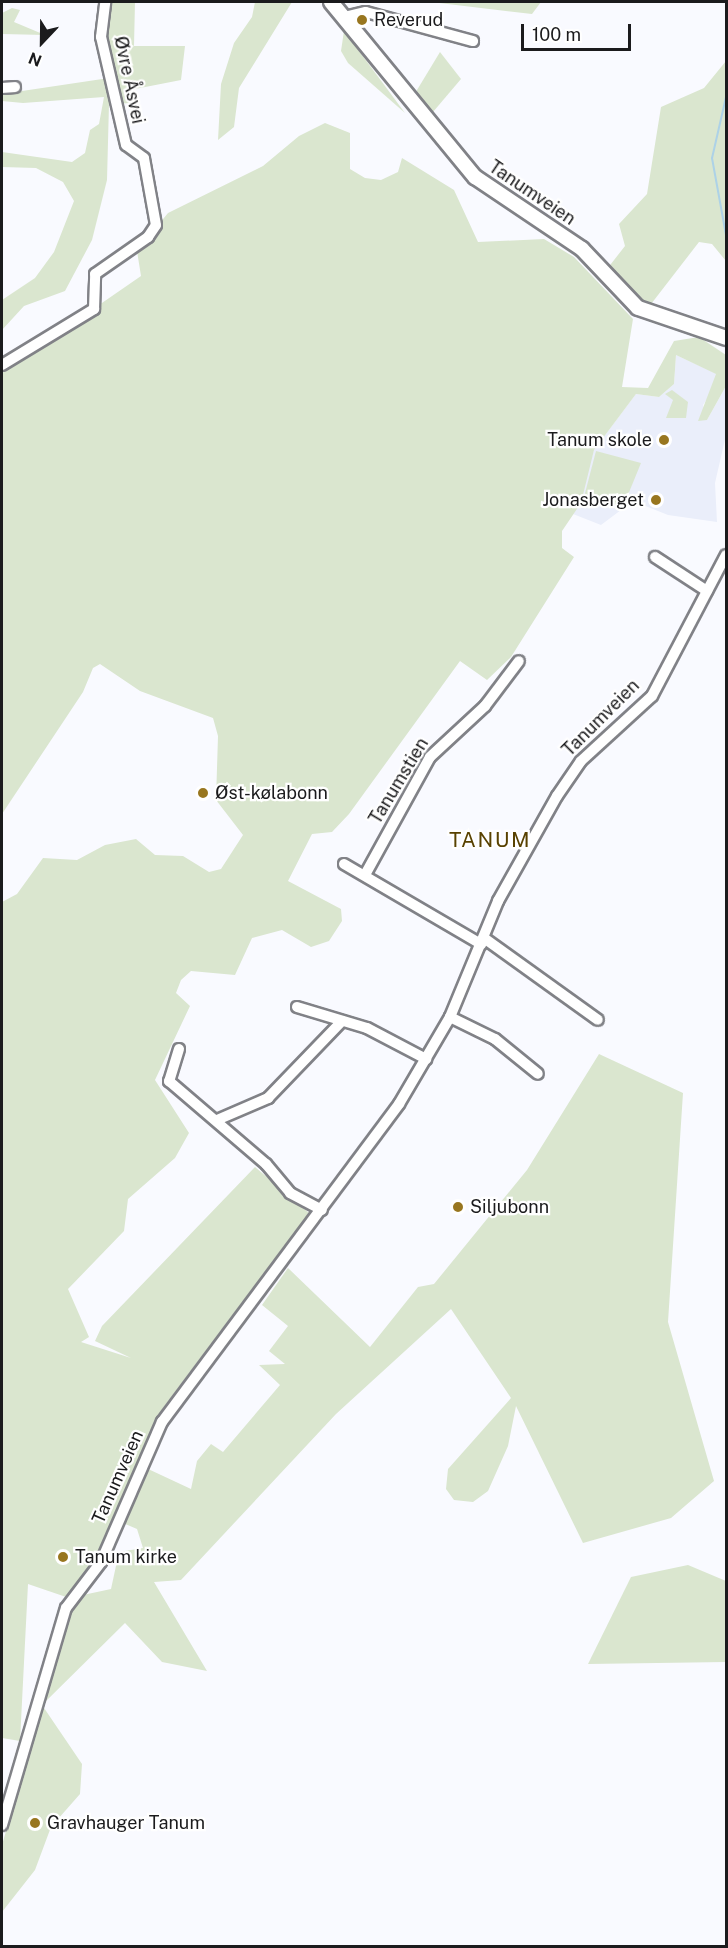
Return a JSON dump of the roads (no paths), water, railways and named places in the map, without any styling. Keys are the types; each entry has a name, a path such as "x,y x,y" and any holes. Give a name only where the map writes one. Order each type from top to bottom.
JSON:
{"main road":[{"name":"Tanumveien","path":"331,2 348,16 404,96 475,177 582,249 638,308 726,338"}],"street":[{"name":"Øvre Åsvei","path":"2,365 61,332 96,303 95,274 148,237 156,225 144,158 126,145 101,37 105,2"},
{"path":"348,16 366,12 473,41"},
{"path":"2,88 15,87"},
{"name":"Tanumveien","path":"2,1825 66,1608 101,1562 162,1422 381,1132 450,1017 502,894 569,776 652,696 726,555"},
{"path":"655,557 707,591"},
{"name":"Tanumstien","path":"366,873 430,758 485,706 519,661"},
{"path":"344,864 366,873 482,941 598,1020"},
{"path":"297,1007 342,1021 426,1059"},
{"path":"450,1017 495,1039 538,1074"},
{"path":"217,1120 268,1098 342,1021"},
{"path":"179,1049 169,1081 217,1120 290,1193 322,1210"}],"waterway":[{"path":"726,97 712,158 726,235"}],"place":[{"name":"Reverud","path":"362,20"},
{"name":"Tanum skole","path":"664,440"},
{"name":"Jonasberget","path":"656,500"},
{"name":"Øst-kølabonn","path":"203,793"},
{"name":"Siljubonn","path":"458,1207"},
{"name":"Tanum kirke","path":"63,1557"},
{"name":"Gravhauger Tanum","path":"35,1823"}],"district":[{"name":"TANUM","path":"490,840"}]}
